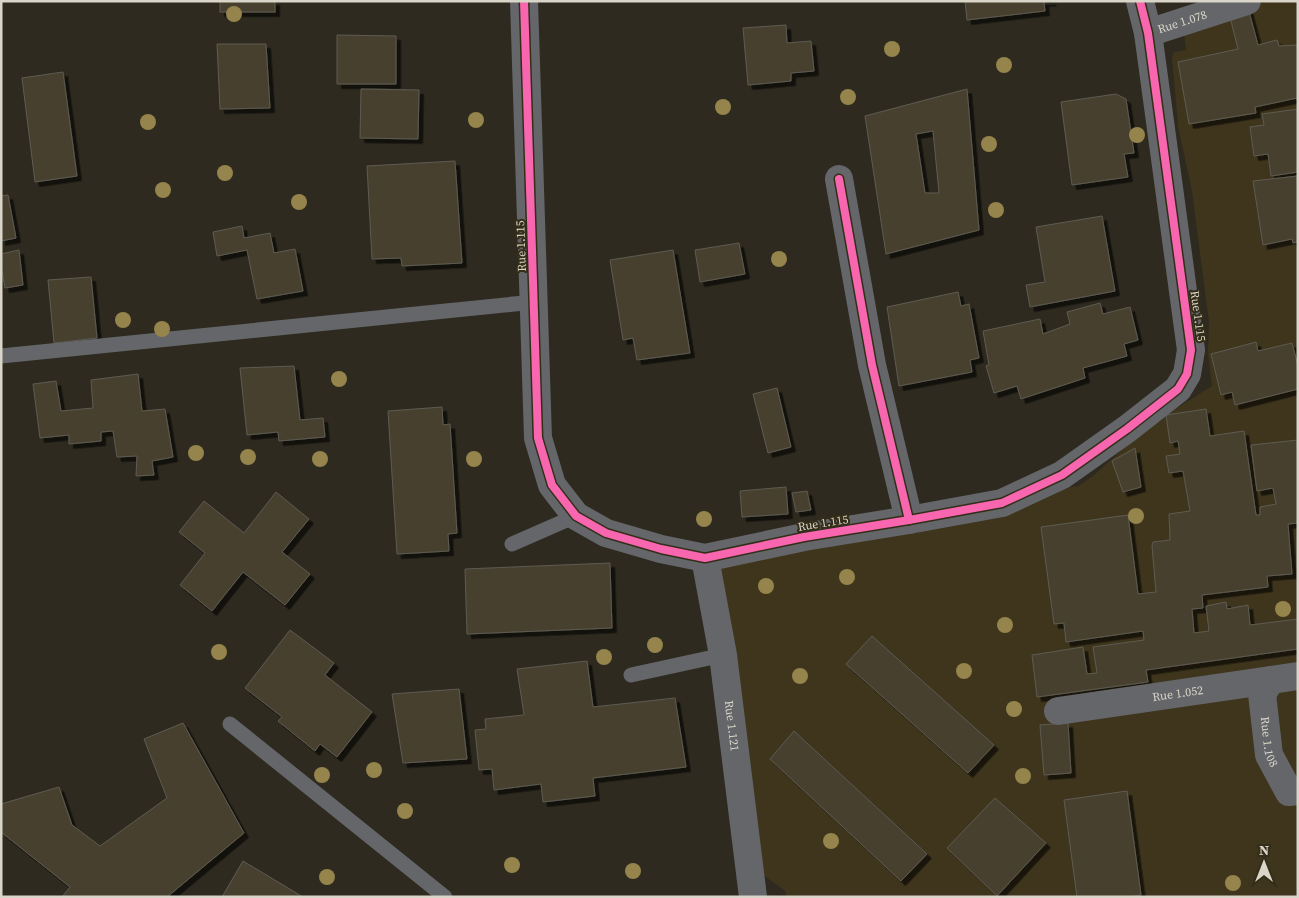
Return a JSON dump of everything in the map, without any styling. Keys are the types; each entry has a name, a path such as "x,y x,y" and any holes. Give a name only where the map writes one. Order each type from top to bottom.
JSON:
{"street":[{"name":"Rue 1.115","path":"524,1 538,438 552,485 576,516 606,533 661,549 705,558 804,537 1002,503 1062,474 1127,429 1178,389 1187,374 1191,350 1148,33 1140,1"},
{"name":"Rue 1.078","path":"1148,33 1247,1"},
{"path":"840,180 872,365 909,520"},
{"name":"Rue 1.121","path":"705,558 722,656 750,896"},
{"name":"Rue 1.052","path":"1058,711 1298,676"},
{"name":"Rue 1.108","path":"1271,680 1262,694 1269,755 1289,792 1298,792"}],"lane":[{"path":"1,356 534,302"},
{"path":"512,544 576,516"},
{"path":"631,676 722,656"},
{"path":"230,724 445,897"}],"shaded area":[{"path":"1269,1 1298,1 1298,897 787,897 785,891 757,870 720,573 721,568 801,541 908,534 954,526 999,513 1039,497 1077,487 1093,476 1159,417 1166,415 1212,386 1208,354 1209,322 1192,191 1178,126 1172,57 1174,52 1186,50 1183,26"}],"building":[{"path":"220,1 275,1 275,12 220,12"},
{"path":"965,1 1052,1 1044,2 1045,11 967,20"},
{"path":"1248,8 1258,45 1277,40 1279,46 1298,45 1298,102 1297,98 1255,107 1256,113 1189,124 1178,62 1238,49 1229,13"},
{"path":"786,25 787,43 811,41 814,71 791,73 791,81 748,85 743,28"},
{"path":"337,35 396,36 396,84 337,84"},
{"path":"217,44 266,44 270,108 220,109"},
{"path":"63,72 77,176 35,182 22,78"},
{"path":"361,89 419,90 418,139 360,138"},
{"path":"967,89 979,230 886,254 865,116","holes":["933,131 939,193 925,193 916,134"]},
{"path":"1116,94 1126,99 1134,153 1124,154 1128,177 1072,185 1061,102"},
{"path":"1298,109 1298,172 1271,176 1268,154 1254,156 1250,127 1264,125 1262,114"},
{"path":"455,161 462,263 402,266 401,258 372,259 367,166"},
{"path":"1298,176 1298,242 1293,243 1292,239 1263,245 1253,181"},
{"path":"8,195 16,238 1,241 1,196"},
{"path":"1102,216 1115,291 1030,307 1026,285 1045,282 1036,227"},
{"path":"242,226 244,238 270,233 274,253 295,249 303,291 257,299 247,250 217,256 213,232"},
{"path":"739,243 745,274 700,282 695,250"},
{"path":"19,250 23,285 5,288 1,254"},
{"path":"673,250 690,353 637,360 633,338 623,340 610,260"},
{"path":"91,277 97,338 54,343 48,280"},
{"path":"958,292 961,306 969,304 979,358 970,360 972,372 899,386 887,307"},
{"path":"1100,303 1103,314 1130,307 1138,340 1124,344 1127,356 1083,368 1085,378 1021,399 1017,386 994,393 986,366 989,365 983,331 1040,319 1043,334 1070,324 1067,312"},
{"path":"1256,342 1258,351 1292,343 1298,366 1298,389 1235,405 1232,392 1221,395 1211,354"},
{"path":"294,366 300,420 323,418 325,437 279,441 278,432 247,435 240,368"},
{"path":"138,374 142,411 165,409 173,457 152,461 154,475 136,476 137,456 117,457 113,431 101,432 101,441 69,444 69,435 40,438 33,384 56,381 61,411 93,408 91,380"},
{"path":"777,388 791,447 768,453 753,394"},
{"path":"442,407 443,425 450,424 457,533 448,534 449,551 397,554 388,411"},
{"path":"1206,409 1210,436 1244,431 1256,515 1260,515 1260,507 1276,504 1273,488 1257,491 1251,445 1298,440 1298,523 1288,524 1292,574 1267,576 1268,587 1202,595 1203,608 1192,609 1194,633 1209,631 1206,606 1226,602 1227,609 1248,605 1250,625 1298,619 1298,649 1146,670 1148,682 1037,697 1032,655 1083,647 1087,674 1097,673 1093,647 1144,640 1143,631 1066,642 1064,623 1054,624 1041,527 1128,515 1138,594 1156,592 1153,542 1170,540 1169,514 1190,511 1183,471 1169,473 1166,456 1180,454 1178,441 1170,443 1166,415"},
{"path":"1135,448 1141,487 1123,492 1112,461"},
{"path":"786,487 788,514 742,517 740,491"},
{"path":"807,491 811,510 796,512 792,493"},
{"path":"276,492 309,519 282,552 310,574 285,605 243,572 212,611 180,585 205,553 179,532 204,501 244,533"},
{"path":"610,563 612,628 467,634 465,569"},
{"path":"290,630 334,663 325,675 372,712 337,757 320,744 315,751 278,721 282,717 245,688"},
{"path":"872,636 994,745 968,773 846,664"},
{"path":"587,661 593,707 675,698 686,767 593,778 595,796 543,802 541,784 494,790 492,769 479,770 475,730 486,729 485,719 524,715 517,669"},
{"path":"459,689 467,759 403,763 392,694"},
{"path":"183,723 244,833 167,897 62,897 70,887 1,832 1,804 59,787 72,825 100,846 167,798 144,739"},
{"path":"1068,723 1071,773 1044,775 1040,725"},
{"path":"794,731 927,854 901,881 770,759"},
{"path":"1127,791 1141,895 1129,897 1077,897 1064,800"},
{"path":"995,798 1046,843 997,896 947,848"},
{"path":"243,861 303,897 222,897"}],"cycle path":[{"path":"524,1 538,438 552,485 576,516 606,533 661,549 705,558 804,537 1002,503 1062,475 1127,429 1178,389 1187,374 1191,350 1148,33 1140,1"},
{"path":"839,179 872,365 909,520"}]}
